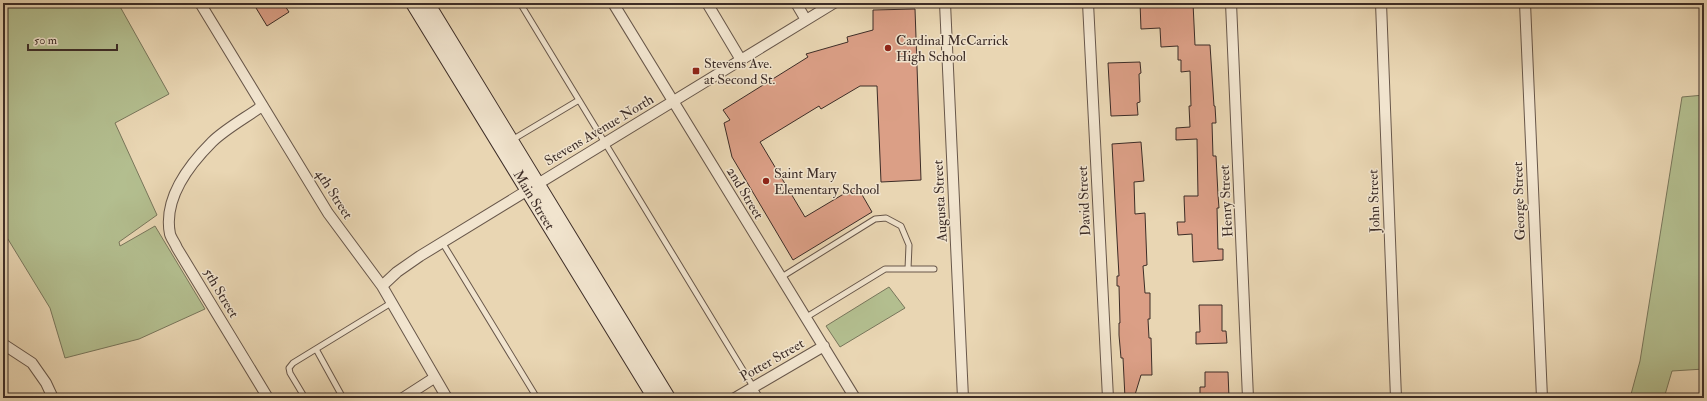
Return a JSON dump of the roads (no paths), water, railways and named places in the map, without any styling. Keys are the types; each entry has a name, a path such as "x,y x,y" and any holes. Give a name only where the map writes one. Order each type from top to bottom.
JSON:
{"main road":[{"name":"Main Street","path":"413,3 668,398"},
{"name":"Main Street","path":"427,3 511,141 533,187 655,398"}],"street":[{"name":"4th Street","path":"200,3 328,213 382,286 390,303 447,398"},
{"name":"2nd Street","path":"613,3 780,278 824,346 855,398"},
{"path":"707,3 741,60"},
{"path":"796,3 806,20"},
{"name":"Stevens Avenue North","path":"382,286 396,272 442,242 834,3"},
{"name":"Augusta Street","path":"945,3 963,398"},
{"name":"David Street","path":"1088,3 1108,398"},
{"name":"Henry Street","path":"1231,3 1248,398"},
{"name":"John Street","path":"1381,3 1396,398"},
{"name":"George Street","path":"1524,3 1542,398"},
{"name":"5th Street","path":"262,106 213,141 190,168 173,197 169,220 170,235 268,398"},
{"path":"3,344 32,363 46,383 53,398"},
{"name":"Potter Street","path":"735,398 824,346"},
{"path":"403,398 434,378"}],"lane":[{"path":"520,3 760,398"},
{"path":"511,141 579,100"},
{"path":"780,278 875,219 886,218 901,226 909,245 908,269"},
{"path":"442,242 537,398"},
{"path":"805,318 885,269 934,269"},
{"path":"305,398 290,373 289,368 293,363 390,303"},
{"path":"316,349 343,398"}],"place":[{"name":"Cardinal McCarrick High School","path":"888,48"},
{"name":"Stevens Ave. at Second St.","path":"696,71"},
{"name":"Saint Mary Elementary School","path":"766,181"}]}
